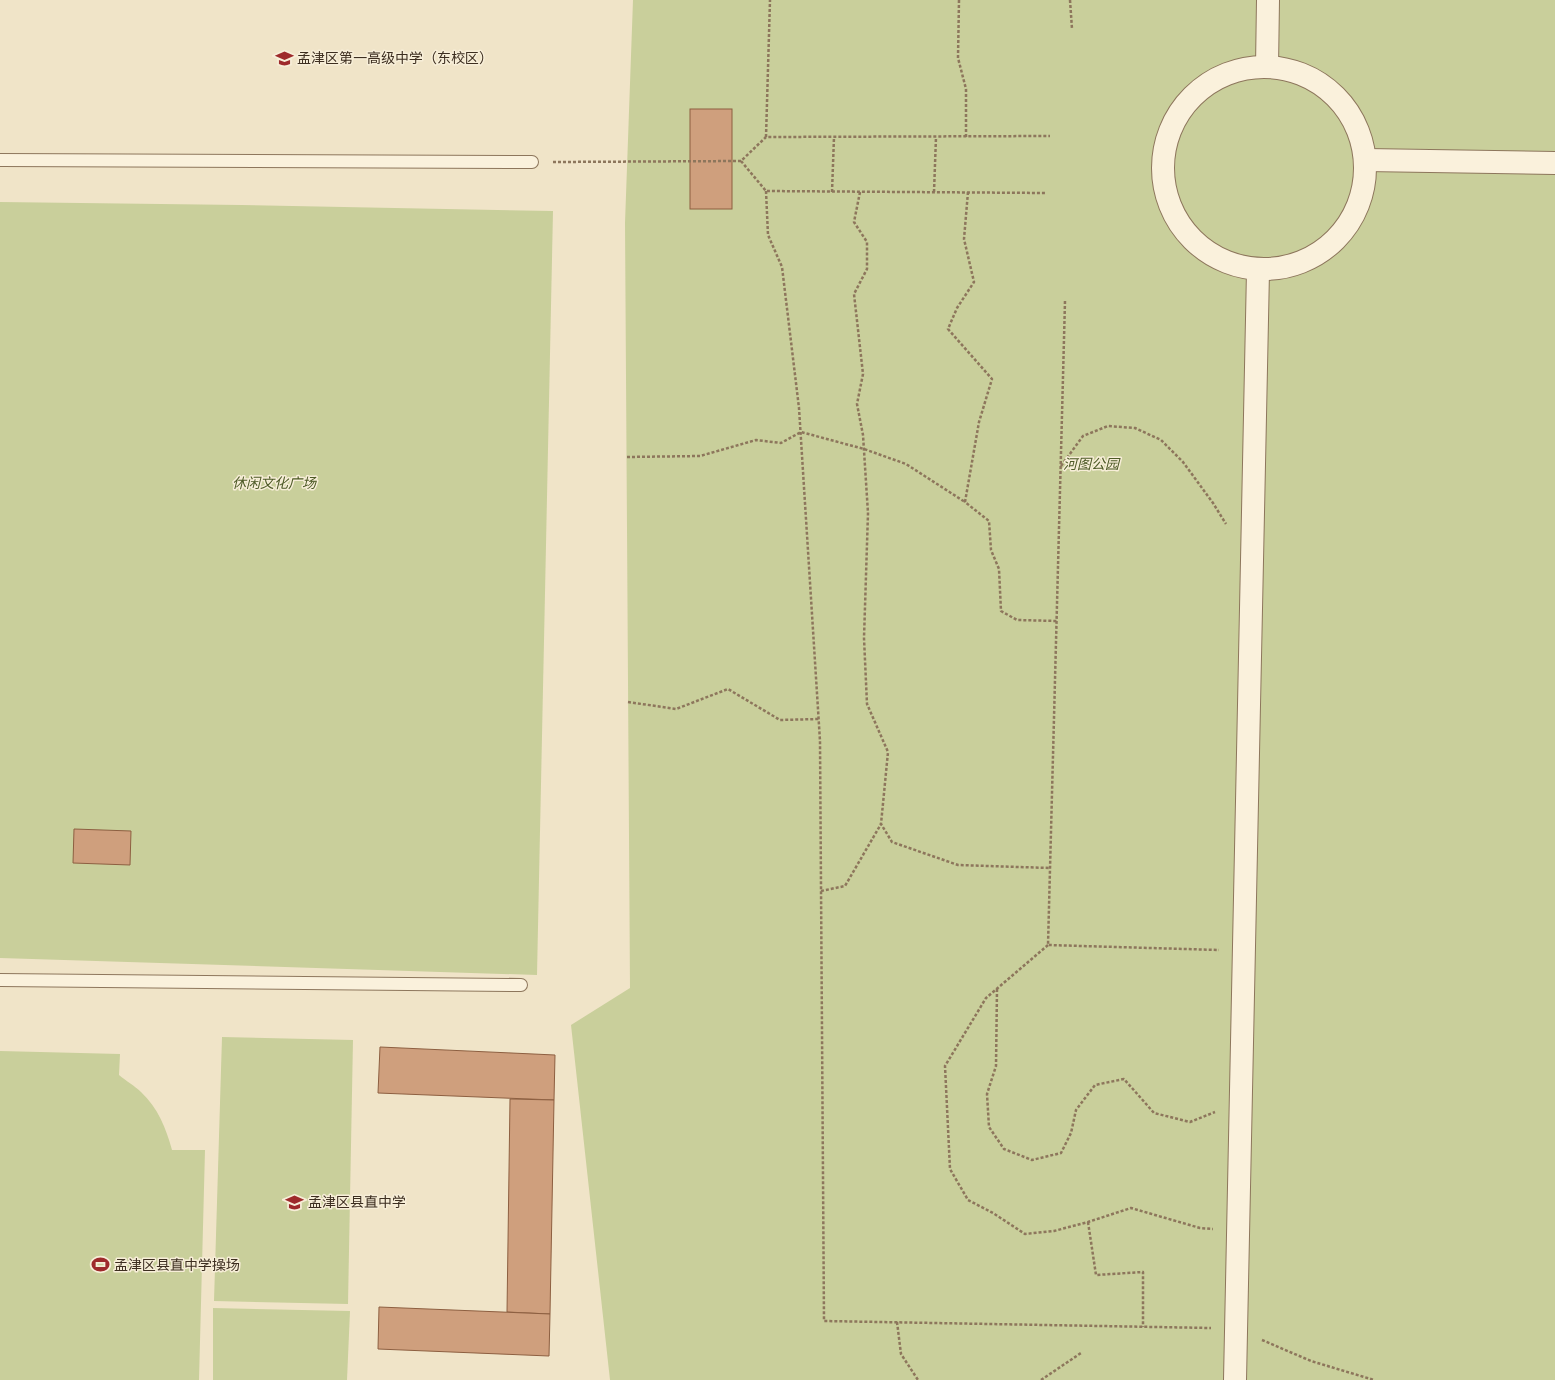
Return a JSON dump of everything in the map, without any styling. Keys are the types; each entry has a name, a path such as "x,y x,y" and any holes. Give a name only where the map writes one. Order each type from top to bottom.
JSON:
{"street":[{"path":"1267,67 1268,0"},
{"path":"1278,67 1310,77 1338,98 1357,126 1366,160 1362,195 1348,226 1324,251 1292,266 1258,270 1226,263 1199,246 1178,221 1165,191 1163,158 1171,126 1190,99 1215,79 1246,68 1278,67"},
{"path":"1366,160 1555,163"},
{"path":"1235,1380 1258,270"}],"lane":[{"path":"0,160 532,162"},
{"path":"0,980 521,985"}],"path":[{"path":"766,138 770,0"},
{"path":"959,0 958,58 966,89 966,137"},
{"path":"1070,0 1072,29"},
{"path":"532,162 741,161 766,138 1050,136"},
{"path":"832,192 834,137"},
{"path":"934,192 936,137"},
{"path":"741,161 766,191 768,235 782,267 801,432 819,719 824,1320 1236,1329 1311,1361 1374,1380"},
{"path":"766,191 1045,193"},
{"path":"821,891 845,886 881,824 888,752 867,704 864,638 868,513 863,435 856,404 862,374 854,294 867,269 867,242 854,222 860,192"},
{"path":"965,502 979,422 992,379 948,329 957,308 974,282 964,239 968,192"},
{"path":"1048,945 1065,301"},
{"path":"1061,466 1083,436 1108,426 1135,428 1161,440 1182,462 1214,504 1234,537 1253,542"},
{"path":"627,457 700,456 756,440 781,442 801,432 864,449 906,464 965,502 989,521 991,550 999,569 1001,611 1017,620 1056,621"},
{"path":"628,702 676,709 728,689 780,720 819,719"},
{"path":"881,824 892,842 958,864 1050,868"},
{"path":"1238,1230 1200,1228 1131,1208 1054,1231 1025,1234 993,1213 968,1200 950,1170 945,1066 986,998 1048,945 1244,950"},
{"path":"997,989 996,1066 987,1094 989,1127 1004,1148 1032,1160 1061,1153 1071,1133 1076,1110 1095,1085 1124,1079 1154,1113 1190,1122 1241,1100"},
{"path":"1088,1222 1096,1275 1143,1272 1143,1327"},
{"path":"897,1322 901,1354 918,1380"},
{"path":"1042,1380 1081,1353"}],"green space":[{"name":"河图公园","path":"633,0 1555,0 1555,1380 610,1380 571,1025 630,988 625,223"},
{"name":"休闲文化广场","path":"0,202 553,211 537,975 0,958"},
{"path":"222,1037 353,1040 348,1304 214,1301"},
{"name":"孟津区县直中学操场","path":"0,1051 120,1054 119,1075 139,1090 157,1112 164,1126 172,1150 205,1150 199,1380 0,1380"},
{"path":"213,1308 350,1311 347,1380 213,1380"}],"building":[{"path":"690,109 732,109 732,209 690,209"},
{"path":"74,829 131,831 130,865 73,863"},
{"path":"380,1047 555,1055 554,1100 378,1093"},
{"path":"510,1099 554,1100 550,1314 507,1312"},
{"path":"379,1307 550,1314 549,1356 378,1349"}],"place":[{"name":"孟津区第一高级中学（东校区）","path":"284,58"},
{"name":"孟津区县直中学","path":"295,1202"},
{"name":"孟津区县直中学操场","path":"101,1265"}]}
